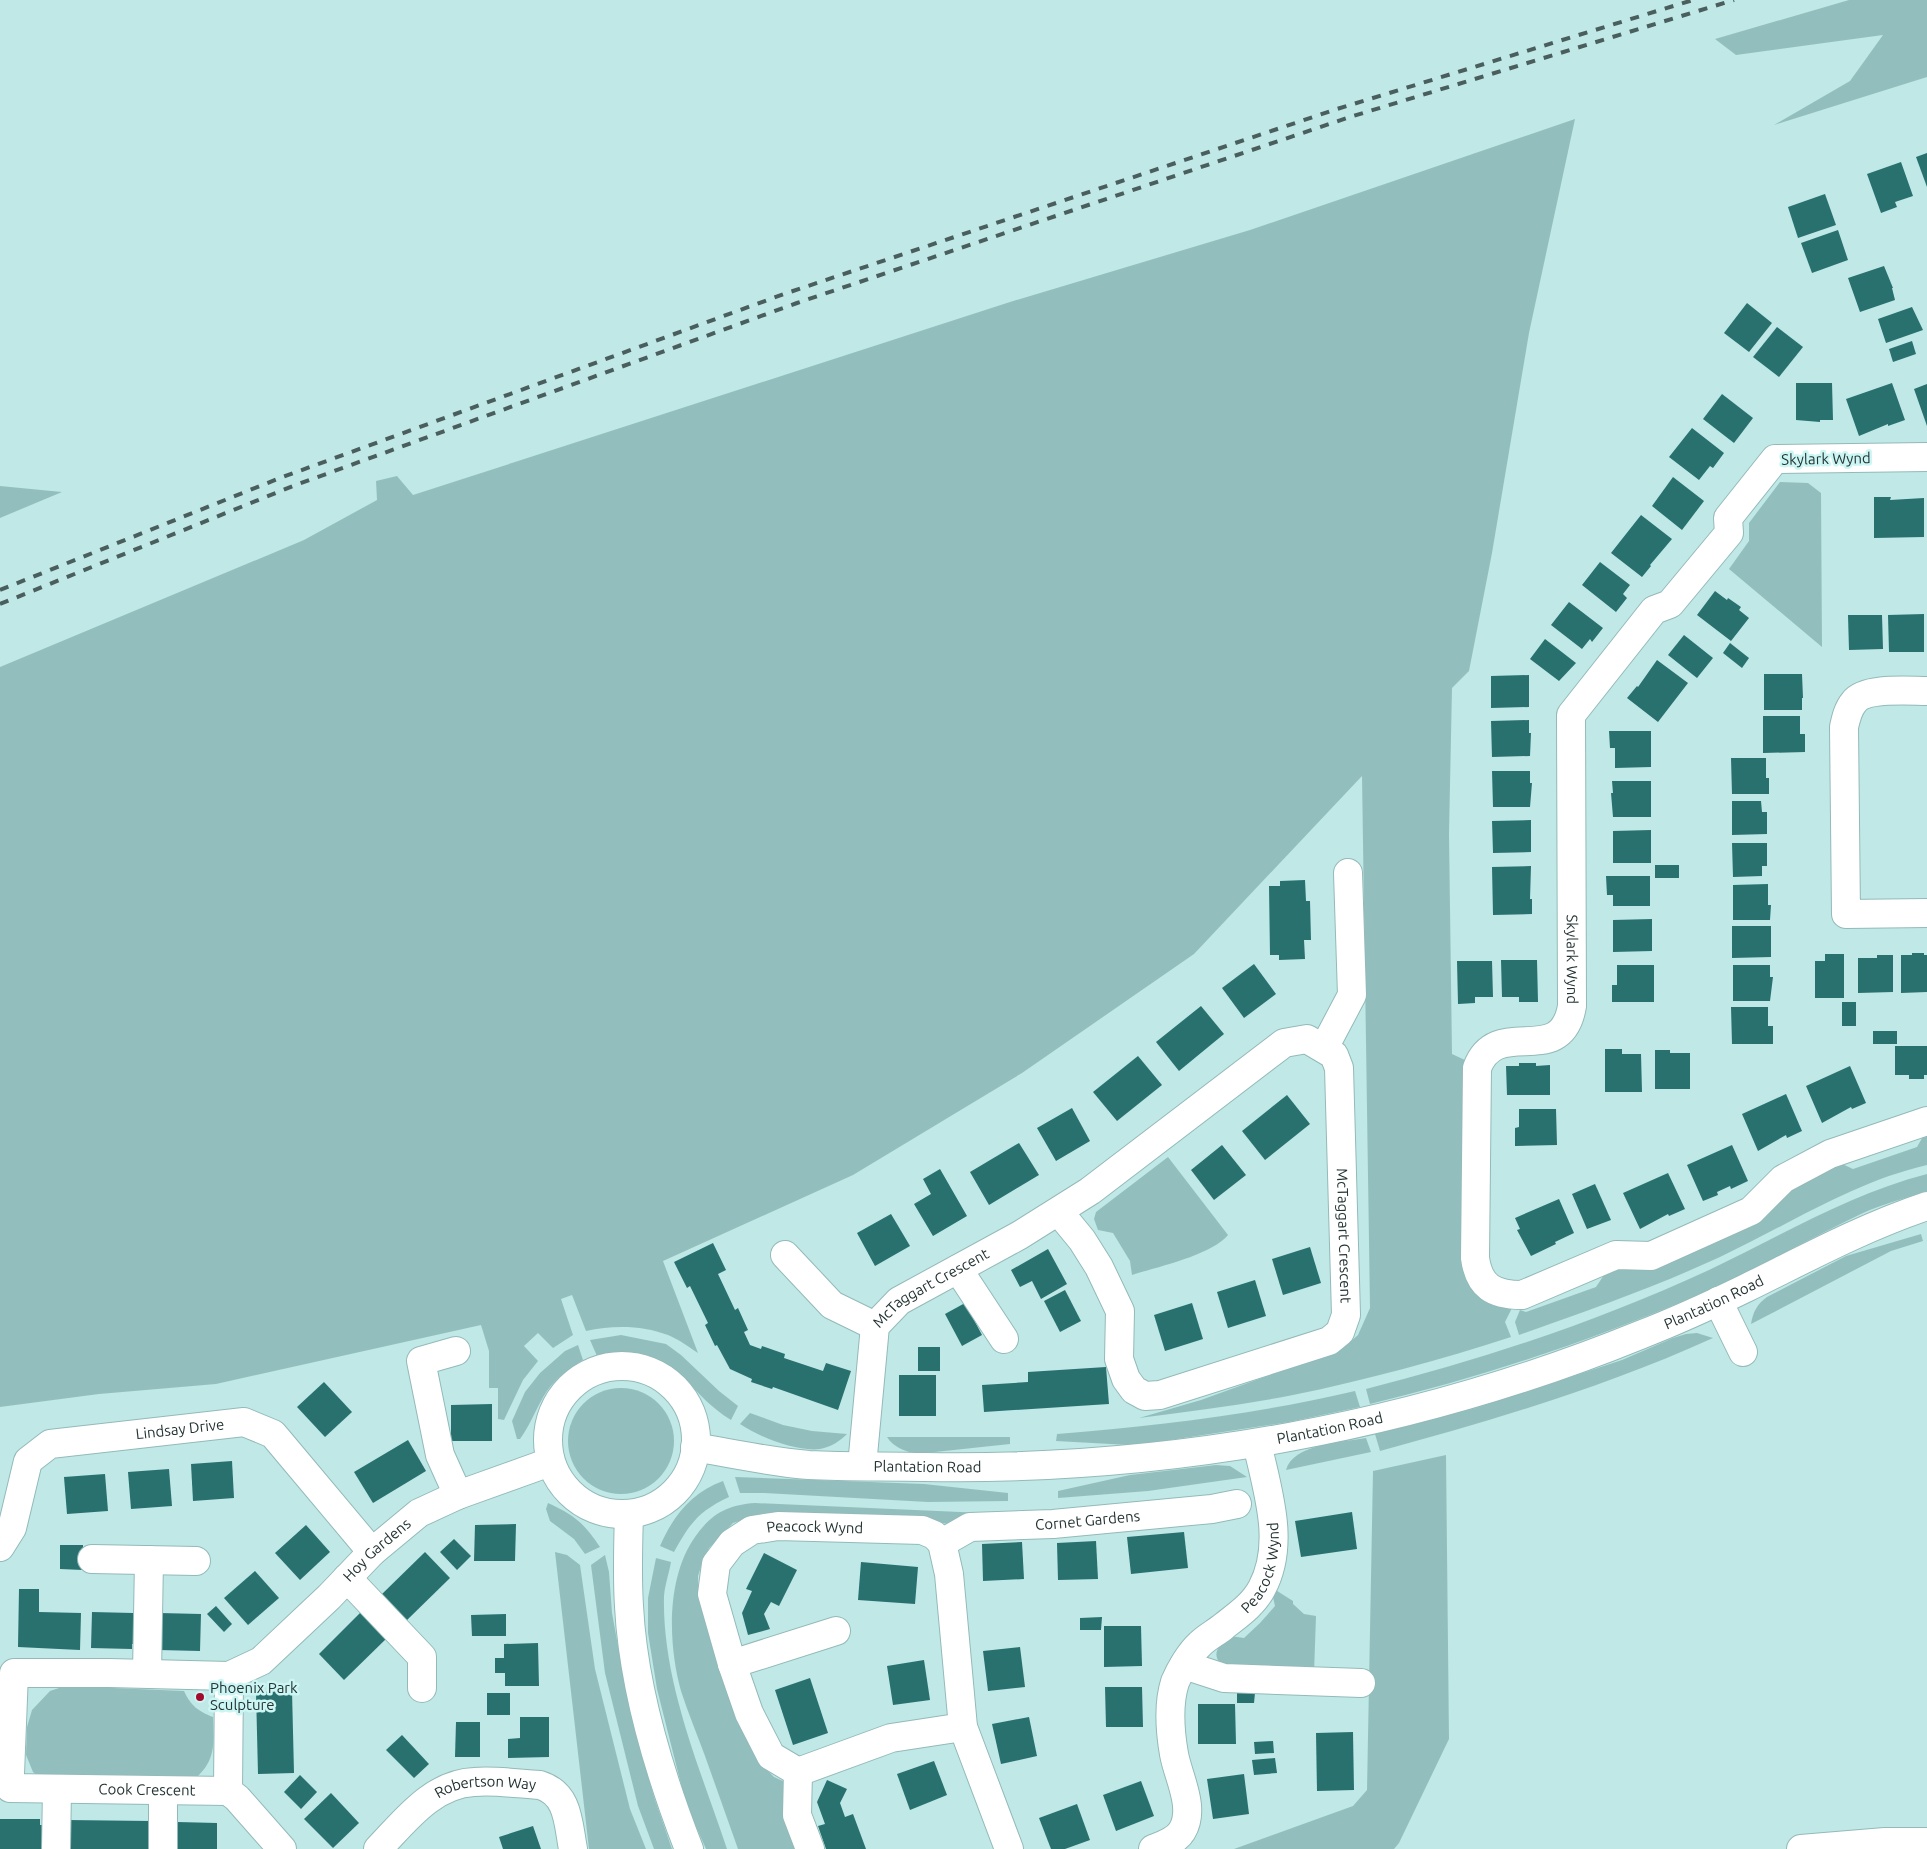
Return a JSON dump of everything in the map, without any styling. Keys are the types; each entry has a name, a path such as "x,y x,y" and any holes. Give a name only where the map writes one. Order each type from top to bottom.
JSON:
{"street":[{"name":"Skylark Wynd","path":"1927,457 1774,460 1728,518 1729,533 1708,560 1670,604 1654,610 1571,716 1572,1006 1570,1020 1558,1034 1544,1041 1504,1042 1487,1050 1481,1057 1477,1068 1475,1258 1477,1272 1485,1286 1509,1295 1522,1294 1616,1255 1651,1256 1751,1211 1783,1179 1830,1154 1927,1121"},
{"path":"1927,691 1868,693 1855,700 1847,712 1844,727 1846,914 1927,913"},
{"path":"1324,1048 1352,995 1348,873"},
{"name":"McTaggart Crescent","path":"862,1466 875,1326 899,1301 1059,1212 1090,1191 1284,1043 1307,1039 1334,1055 1339,1068 1346,1315 1340,1332 1329,1341 1160,1395 1145,1396 1134,1390 1126,1379 1119,1359 1120,1311 1082,1240 1059,1212"},
{"name":"Plantation Road","path":"695,1447 808,1465 991,1468 1127,1460 1257,1443 1369,1421 1458,1398 1562,1365 1641,1335 1718,1301 1853,1234 1927,1206"},
{"path":"785,1255 832,1305 875,1326"},
{"path":"958,1269 1004,1339"},
{"path":"1718,1301 1743,1352"},
{"path":"456,1351 421,1361 440,1455 458,1495"},
{"path":"629,1366 649,1371 669,1382 685,1401 695,1425 695,1447 686,1478 675,1492 656,1506 629,1514 606,1513 584,1505 566,1490 550,1462 547,1437 552,1414 564,1393 580,1378 603,1368 629,1366"},
{"name":"Lindsay Drive","path":"0,1547 12,1528 28,1461 50,1444 244,1422 273,1434 372,1552"},
{"name":"Peacock Wynd","path":"1153,1849 1170,1842 1182,1832 1186,1819 1187,1804 1174,1755 1170,1712 1175,1682 1199,1644 1245,1609 1261,1589 1270,1569 1274,1533 1272,1510 1257,1443"},
{"name":"Hoy Gardens","path":"5,1774 14,1673 229,1676 261,1661 372,1552 419,1513 458,1495 550,1462"},
{"name":"Cornet Gardens","path":"942,1543 970,1527 1052,1524 1212,1509 1237,1504"},
{"path":"629,1514 629,1607 636,1664 649,1724 676,1816 689,1849"},
{"name":"Peacock Wynd","path":"798,1772 770,1756 749,1713 732,1664 712,1594 716,1564 732,1543 752,1530 778,1526 922,1530 934,1535 942,1543"},
{"path":"942,1543 949,1574 963,1726 1009,1849"},
{"path":"92,1559 196,1561"},
{"path":"147,1674 149,1560"},
{"path":"347,1578 422,1657 422,1688"},
{"path":"732,1664 836,1631"},
{"path":"1184,1665 1224,1678 1361,1684"},
{"path":"229,1676 228,1791 237,1798 282,1849"},
{"path":"810,1849 797,1814 798,1772 892,1738 963,1726"},
{"name":"Cook Crescent","path":"5,1774 10,1788 228,1791"},
{"name":"Robertson Way","path":"378,1849 425,1801 438,1792 473,1782 540,1785 550,1788 564,1805 573,1849"},
{"path":"56,1849 57,1789"},
{"path":"163,1791 163,1849"},
{"path":"1801,1849 1885,1842 1927,1842"}],"shaded area":[{"path":"1849,0 1927,0 1927,77 1774,125 1850,81 1883,35 1736,55 1715,39"},
{"path":"1575,119 1529,333 1492,553 1469,671 1452,688 1449,834 1452,1054 1467,1061 1463,1263 1512,1308 1505,1322 1511,1337 1403,1369 1321,1389 1255,1402 1139,1418 1201,1400 1342,1349 1358,1335 1370,1308 1362,776 1194,954 1022,1073 853,1175 663,1261 698,1353 672,1337 648,1329 617,1327 586,1331 572,1295 561,1299 573,1335 553,1348 538,1333 524,1346 538,1361 523,1380 504,1420 498,1419 498,1388 489,1388 489,1351 481,1325 216,1384 99,1394 0,1407 0,667 304,540 377,500 376,481 397,476 413,495 1010,302 1250,230"},
{"path":"1780,482 1808,483 1821,493 1822,647 1729,569 1749,541 1749,523"},
{"path":"0,486 62,492 0,518"},
{"path":"1925,1133 1927,1133 1927,1165 1873,1182 1847,1193 1745,1245 1671,1278 1519,1335 1515,1322 1520,1310 1526,1312 1596,1287 1610,1266 1838,1162 1853,1169 1917,1147"},
{"path":"1168,1157 1228,1235 1210,1249 1132,1275 1130,1261 1113,1233 1098,1230 1094,1219 1096,1212"},
{"path":"1927,1174 1927,1191 1863,1213 1721,1285 1660,1311 1537,1356 1454,1382 1370,1404 1366,1389 1497,1352 1626,1306 1709,1270 1843,1204 1898,1182"},
{"path":"1921,1234 1923,1241 1891,1251 1751,1324 1756,1309 1767,1297 1846,1256"},
{"path":"1697,1333 1713,1338 1631,1372 1549,1401 1380,1451 1375,1434 1476,1408 1622,1360 1673,1338"},
{"path":"621,1335 666,1344 681,1355 738,1406 731,1420 711,1406 674,1371 654,1360 621,1354 597,1356 590,1340"},
{"path":"578,1345 583,1360 573,1366 551,1386 524,1433 520,1439 517,1439 512,1421 525,1392 540,1373 565,1351"},
{"path":"621,1388 641,1392 658,1404 670,1421 674,1441 670,1461 658,1478 641,1490 621,1494 601,1490 584,1478 572,1461 568,1441 572,1421 584,1404 601,1392"},
{"path":"1355,1391 1360,1407 1289,1422 1129,1445 1056,1441 1057,1434 1244,1413"},
{"path":"750,1413 783,1425 812,1431 847,1434 828,1447 820,1449 790,1446 757,1434 740,1424"},
{"path":"887,1437 1010,1437 1010,1444 916,1454 896,1446"},
{"path":"1366,1438 1371,1452 1286,1470 1291,1461 1308,1450 1332,1443"},
{"path":"1446,1455 1449,1739 1399,1843 1394,1849 1234,1849 1353,1806 1367,1790 1373,1471"},
{"path":"1216,1465 1230,1466 1247,1477 1148,1491 1058,1498 1058,1491 1130,1475"},
{"path":"735,1477 924,1484 1008,1493 1008,1501 928,1502 740,1493"},
{"path":"723,1481 729,1497 710,1507 696,1519 674,1552 660,1546 677,1515 685,1506 702,1492"},
{"path":"548,1503 578,1520 600,1547 585,1554 574,1539 550,1521 546,1509"},
{"path":"755,1503 983,1513 958,1522 936,1523 917,1517 764,1513 733,1523 709,1548 698,1576 698,1598 736,1714 761,1764 774,1777 787,1783 805,1849 738,1849 681,1691 674,1653 672,1612 674,1591 686,1553 701,1529 720,1512 736,1506"},
{"path":"555,1552 567,1555 580,1565 595,1669 630,1809 646,1849 589,1849"},
{"path":"605,1555 609,1572 612,1613 629,1706 654,1797 672,1849 654,1849 638,1806 605,1673 591,1565"},
{"path":"656,1558 671,1562 664,1596 669,1660 685,1724 727,1849 706,1849 686,1804 657,1689 648,1633 648,1598"},
{"path":"1274,1589 1293,1601 1293,1604 1304,1614 1316,1616 1314,1674 1221,1664 1216,1656 1218,1648 1230,1636 1244,1638 1275,1606 1272,1593"},
{"path":"89,1687 184,1691 189,1701 203,1713 213,1717 214,1737 212,1753 205,1768 191,1782 42,1779 33,1772 26,1755 27,1727 32,1710 50,1691 59,1688"}],"building":[{"path":"1927,153 1927,187 1916,157"},
{"path":"1901,162 1913,196 1895,202 1897,207 1881,213 1867,174"},
{"path":"1825,194 1836,225 1798,238 1788,207"},
{"path":"1838,230 1848,260 1812,273 1801,243"},
{"path":"1884,266 1893,288 1895,300 1860,312 1848,278"},
{"path":"1747,303 1772,323 1749,352 1724,333"},
{"path":"1912,307 1923,330 1886,343 1878,319"},
{"path":"1777,327 1803,347 1779,377 1753,357"},
{"path":"1912,341 1916,354 1893,362 1889,349"},
{"path":"1796,383 1832,383 1833,420 1820,420 1820,422 1796,420"},
{"path":"1892,383 1905,420 1888,426 1888,424 1859,436 1846,399"},
{"path":"1927,384 1927,426 1914,389"},
{"path":"1722,394 1753,418 1734,443 1703,419"},
{"path":"1692,428 1724,453 1713,468 1710,466 1699,480 1669,457"},
{"path":"1673,477 1704,501 1682,530 1652,506"},
{"path":"1874,497 1891,497 1890,500 1924,498 1924,537 1874,538"},
{"path":"1641,515 1672,539 1642,577 1611,553"},
{"path":"1600,562 1630,585 1623,594 1627,598 1616,612 1582,585"},
{"path":"1715,591 1741,607 1739,610 1749,618 1731,641 1697,615"},
{"path":"1569,602 1603,628 1592,642 1590,639 1582,649 1551,625"},
{"path":"1924,614 1924,652 1889,652 1888,615"},
{"path":"1848,615 1882,615 1883,649 1849,650"},
{"path":"1684,635 1713,658 1697,678 1668,655"},
{"path":"1545,639 1576,663 1559,681 1530,659"},
{"path":"1730,643 1749,658 1742,668 1723,653"},
{"path":"1657,660 1688,683 1658,722 1627,698 1638,687"},
{"path":"1764,674 1802,674 1802,710 1764,710"},
{"path":"1529,675 1529,707 1491,708 1491,676"},
{"path":"1763,716 1800,716 1800,734 1805,734 1805,752 1763,753"},
{"path":"1529,720 1529,733 1531,733 1530,756 1492,757 1491,721"},
{"path":"1609,731 1651,731 1651,767 1615,768 1615,748 1610,748"},
{"path":"1731,758 1766,758 1766,778 1769,778 1769,794 1732,794"},
{"path":"1492,771 1530,771 1530,783 1532,783 1530,807 1493,807"},
{"path":"1612,781 1651,781 1651,817 1613,817"},
{"path":"1732,801 1761,801 1762,812 1767,812 1767,834 1732,835"},
{"path":"1531,820 1531,852 1493,853 1492,821"},
{"path":"1651,830 1651,863 1613,863 1613,831"},
{"path":"1732,843 1767,843 1767,866 1762,866 1762,876 1733,877"},
{"path":"1655,865 1679,865 1679,878 1655,878"},
{"path":"1531,866 1530,899 1532,899 1532,914 1493,915 1492,867"},
{"path":"1606,876 1650,876 1650,906 1613,906 1613,895 1607,895"},
{"path":"1305,880 1306,901 1310,901 1311,940 1304,940 1305,959 1279,960 1279,955 1270,955 1269,886 1280,886 1280,881"},
{"path":"1768,884 1768,905 1771,905 1770,920 1733,920 1733,885"},
{"path":"1652,919 1652,951 1613,952 1613,920"},
{"path":"1732,926 1771,926 1771,957 1732,958"},
{"path":"1912,953 1924,953 1924,955 1927,955 1927,992 1901,993 1901,955 1912,955"},
{"path":"1825,954 1844,954 1844,998 1815,998 1815,961 1825,961"},
{"path":"1877,955 1893,955 1893,992 1858,993 1858,958 1877,958"},
{"path":"1501,960 1537,960 1538,1002 1519,1002 1519,997 1502,997"},
{"path":"1457,961 1492,961 1493,997 1475,997 1475,1003 1458,1004"},
{"path":"1254,964 1276,994 1244,1018 1222,988"},
{"path":"1617,965 1654,965 1654,1002 1612,1002 1612,985 1617,985"},
{"path":"1733,965 1770,965 1770,977 1773,977 1770,1001 1733,1001"},
{"path":"1842,1002 1856,1002 1856,1026 1842,1026"},
{"path":"1201,1006 1224,1034 1179,1071 1156,1042"},
{"path":"1731,1007 1768,1007 1768,1026 1773,1026 1773,1044 1732,1044"},
{"path":"1873,1031 1897,1031 1897,1044 1873,1044"},
{"path":"1895,1046 1927,1046 1927,1075 1924,1075 1924,1079 1909,1079 1909,1075 1895,1075"},
{"path":"1605,1049 1622,1049 1622,1054 1641,1054 1642,1092 1605,1092"},
{"path":"1655,1050 1670,1050 1670,1053 1690,1053 1690,1089 1655,1089"},
{"path":"1138,1056 1162,1085 1117,1121 1093,1092"},
{"path":"1519,1063 1536,1063 1536,1066 1550,1065 1550,1095 1507,1095 1506,1066 1519,1066"},
{"path":"1850,1066 1866,1103 1852,1109 1851,1107 1822,1123 1806,1086"},
{"path":"1786,1094 1802,1131 1787,1138 1786,1135 1758,1151 1742,1114"},
{"path":"1287,1095 1310,1124 1265,1160 1242,1131"},
{"path":"1072,1108 1090,1141 1056,1161 1037,1128"},
{"path":"1519,1109 1556,1109 1557,1145 1515,1146 1515,1128 1519,1127"},
{"path":"1019,1143 1039,1175 989,1205 970,1172"},
{"path":"1222,1145 1246,1175 1214,1200 1191,1170"},
{"path":"1732,1145 1748,1181 1731,1189 1730,1186 1717,1192 1718,1195 1703,1201 1687,1165"},
{"path":"940,1169 967,1216 933,1236 914,1204 931,1194 923,1179"},
{"path":"1668,1173 1685,1209 1669,1216 1668,1214 1640,1229 1623,1193"},
{"path":"1595,1184 1611,1220 1587,1229 1572,1194"},
{"path":"1559,1199 1574,1233 1531,1256 1517,1230 1520,1229 1515,1218"},
{"path":"891,1214 910,1246 875,1266 857,1233"},
{"path":"713,1243 726,1270 718,1274 735,1310 738,1308 748,1330 744,1332 750,1345 761,1349 762,1346 785,1354 784,1358 823,1371 826,1363 851,1371 838,1410 773,1387 772,1389 751,1382 752,1379 730,1369 717,1345 715,1346 705,1325 708,1323 690,1286 687,1288 674,1262"},
{"path":"1310,1247 1321,1283 1283,1295 1272,1259"},
{"path":"1048,1249 1067,1284 1041,1299 1032,1281 1020,1287 1011,1270"},
{"path":"1255,1280 1266,1316 1228,1328 1217,1292"},
{"path":"1065,1290 1081,1321 1060,1332 1044,1301"},
{"path":"965,1303 982,1335 962,1346 945,1314"},
{"path":"1192,1303 1203,1339 1165,1351 1154,1315"},
{"path":"918,1347 940,1347 940,1371 918,1371"},
{"path":"1106,1367 1109,1404 984,1412 982,1385 1028,1382 1028,1372"},
{"path":"899,1375 936,1375 936,1416 899,1416"},
{"path":"324,1382 352,1412 325,1437 297,1407"},
{"path":"492,1404 492,1441 451,1441 451,1405"},
{"path":"408,1440 426,1471 373,1503 354,1472"},
{"path":"232,1461 234,1498 193,1501 191,1464"},
{"path":"169,1469 172,1506 131,1509 128,1472"},
{"path":"105,1474 108,1511 67,1514 64,1477"},
{"path":"1352,1512 1357,1549 1301,1557 1295,1521"},
{"path":"516,1524 515,1561 474,1561 475,1525"},
{"path":"306,1525 330,1552 300,1580 275,1553"},
{"path":"1184,1532 1188,1568 1131,1574 1127,1537"},
{"path":"454,1539 471,1556 457,1570 440,1552"},
{"path":"1096,1541 1098,1579 1058,1580 1057,1543"},
{"path":"1022,1542 1024,1579 983,1581 982,1544"},
{"path":"60,1545 83,1545 83,1570 60,1569"},
{"path":"425,1552 450,1578 405,1622 380,1596"},
{"path":"764,1553 797,1570 779,1606 771,1602 764,1614 770,1629 748,1635 742,1613 752,1591 746,1589"},
{"path":"861,1562 918,1567 915,1604 858,1600"},
{"path":"255,1571 279,1598 248,1625 224,1598"},
{"path":"19,1589 39,1589 39,1612 81,1613 80,1650 18,1647"},
{"path":"216,1606 232,1624 224,1632 207,1614"},
{"path":"363,1610 389,1636 344,1680 319,1654"},
{"path":"92,1612 133,1613 133,1617 159,1618 159,1613 201,1614 200,1651 159,1650 159,1644 132,1644 132,1649 91,1648"},
{"path":"506,1614 506,1636 472,1636 471,1615"},
{"path":"1102,1617 1101,1630 1080,1630 1080,1618"},
{"path":"1104,1626 1141,1626 1142,1666 1104,1667"},
{"path":"538,1643 539,1686 505,1686 505,1673 495,1673 495,1658 504,1658 504,1644"},
{"path":"1020,1647 1025,1687 988,1691 983,1651"},
{"path":"924,1660 930,1700 893,1705 887,1666"},
{"path":"810,1678 828,1733 793,1745 775,1690"},
{"path":"1105,1687 1142,1687 1143,1727 1106,1727"},
{"path":"292,1691 294,1773 258,1774 256,1692"},
{"path":"487,1693 510,1693 510,1715 487,1715"},
{"path":"1237,1693 1255,1693 1254,1703 1237,1703"},
{"path":"1198,1704 1235,1704 1236,1744 1198,1744"},
{"path":"520,1717 549,1717 549,1757 508,1758 508,1739 520,1738"},
{"path":"1029,1717 1037,1756 1001,1764 992,1724"},
{"path":"456,1722 480,1722 480,1757 455,1757"},
{"path":"1353,1732 1354,1790 1317,1791 1316,1733"},
{"path":"402,1735 429,1764 414,1778 386,1750"},
{"path":"1273,1741 1274,1753 1255,1754 1254,1742"},
{"path":"1275,1758 1277,1773 1254,1775 1252,1760"},
{"path":"934,1761 947,1795 910,1810 897,1774"},
{"path":"1244,1774 1249,1814 1213,1819 1207,1779"},
{"path":"300,1775 317,1792 301,1809 284,1792"},
{"path":"827,1780 847,1789 840,1803 845,1817 853,1814 866,1849 826,1849 818,1826 825,1824 817,1802"},
{"path":"1141,1781 1154,1816 1116,1831 1103,1795"},
{"path":"331,1793 359,1823 333,1848 304,1819"},
{"path":"1077,1804 1090,1840 1065,1849 1051,1849 1039,1818"},
{"path":"0,1819 40,1819 40,1825 67,1825 67,1820 150,1821 149,1827 177,1827 177,1822 217,1823 217,1849 0,1849"},
{"path":"533,1826 541,1849 503,1849 499,1837"}],"railway":[{"path":"0,590 280,478 784,294 1337,109 1693,0"},
{"path":"0,604 293,486 797,303 1350,117 1734,0"}],"place":[{"name":"Phoenix Park Sculpture","path":"200,1697"}]}
